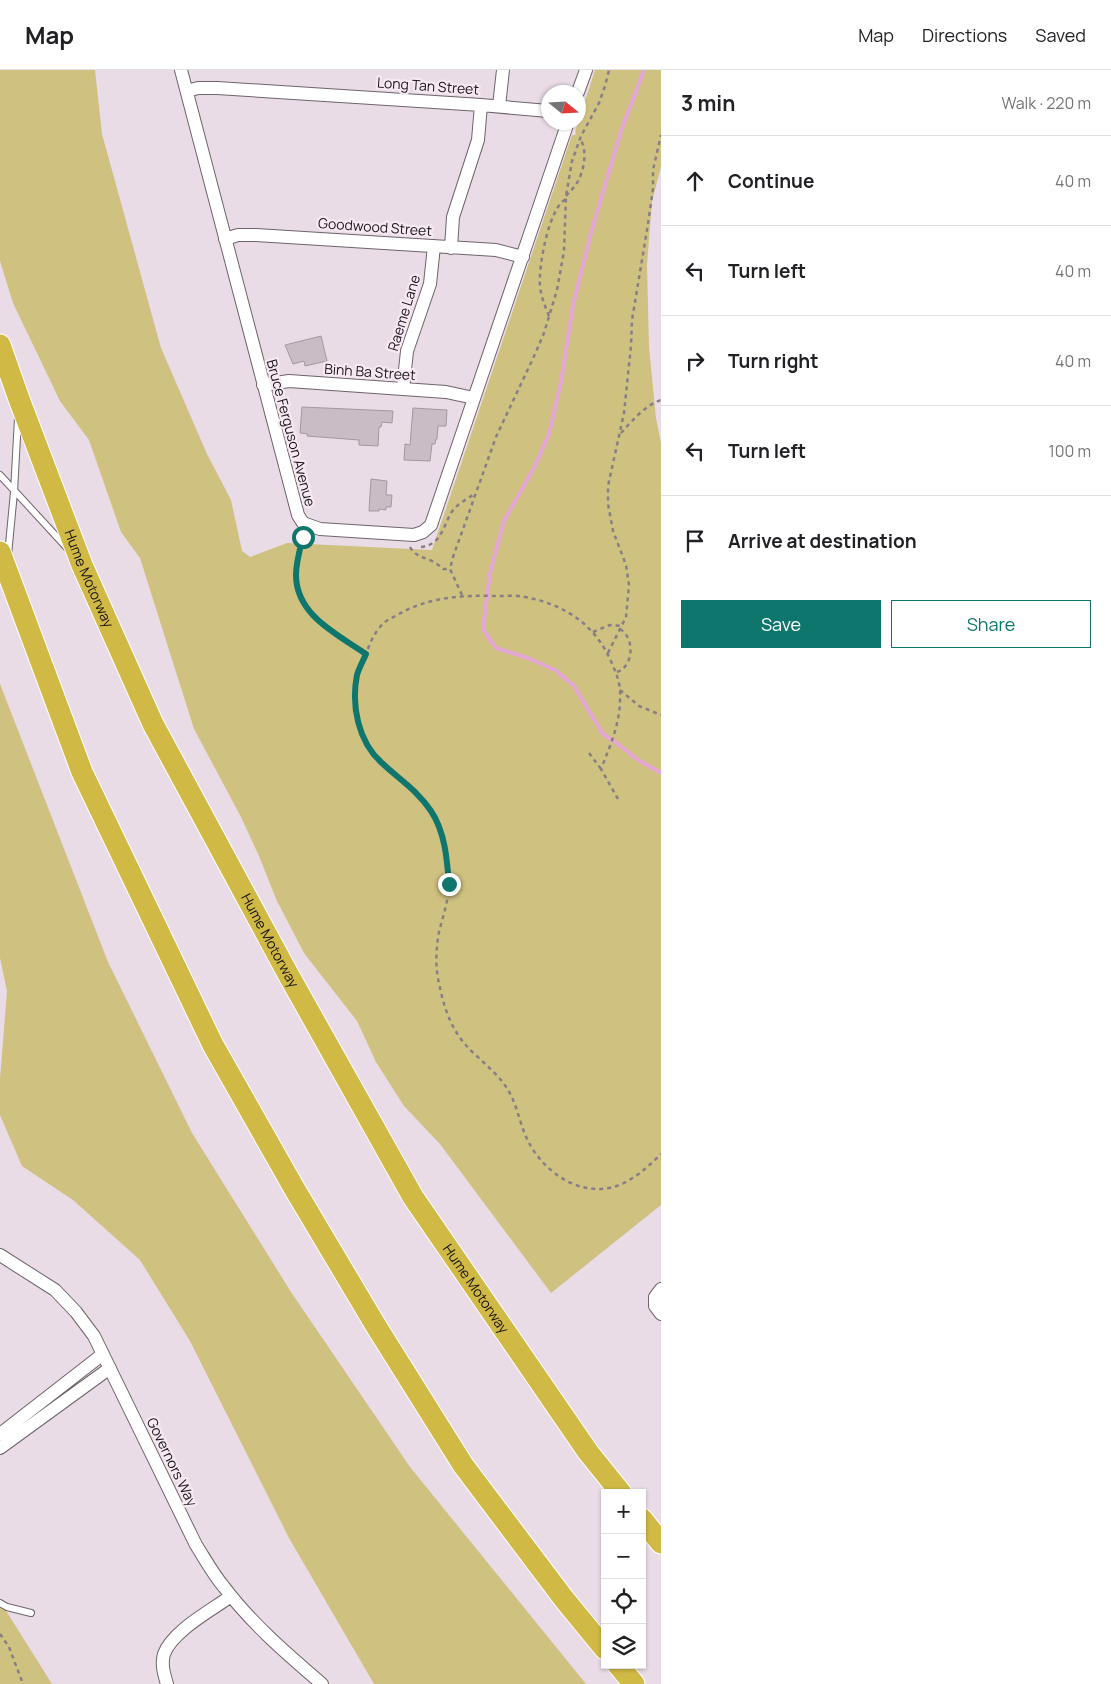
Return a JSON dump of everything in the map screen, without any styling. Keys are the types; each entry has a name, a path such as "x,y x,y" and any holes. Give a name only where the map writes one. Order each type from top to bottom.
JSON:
{"highway":[{"name":"Hume Motorway","path":"0,345 82,565 152,724 288,974 413,1197 588,1452 618,1489"},
{"path":"3,562 82,772 213,1045 298,1196 463,1465 564,1599 601,1644"},
{"path":"646,1524 661,1542"},
{"path":"621,1669 634,1684"}],"street":[{"name":"Bruce Ferguson Avenue","path":"181,70 298,515 303,523 312,528 414,535 428,529 434,519 565,130"},
{"path":"499,106 502,70"},
{"path":"581,85 586,70"},
{"name":"Long Tan Street","path":"187,92 198,88 217,88 541,110"},
{"path":"451,248 453,217 478,140 481,105"},
{"name":"Goodwood Street","path":"225,239 238,235 256,235 496,250 523,257"},
{"name":"Raeme Lane","path":"402,389 407,351 430,284 434,246"},
{"name":"Binh Ba Street","path":"263,385 289,382 446,392 474,398"},
{"name":"Governors Way","path":"0,1255 56,1290 76,1312 94,1336 196,1545 231,1596 263,1632 322,1684"},
{"path":"661,1289 654,1297 655,1306 661,1314"},
{"path":"0,1434 103,1354"},
{"path":"0,1448 110,1368"},
{"path":"167,1684 163,1661 164,1654 171,1642 189,1626 231,1596"}],"lane":[{"path":"3,562 14,492 19,399"},
{"path":"0,475 82,565"},
{"path":"0,1603 7,1607 31,1613"}],"path":[{"path":"462,595 450,568 474,494 496,437 536,352 549,316 557,290 564,251 566,198 572,161 580,139 606,86 609,70"},
{"path":"608,653 626,617 629,585 626,565 613,531 608,504 608,486 625,403 632,320 653,189 653,170 661,135"},
{"path":"549,316 542,299 539,284 542,249 557,209 577,183 582,169 585,150 584,143 580,139"},
{"path":"620,434 642,412 653,403 661,400"},
{"path":"303,537 297,560 296,576 302,603 312,616 366,654"},
{"path":"410,547 413,552 434,562 443,569 450,568"},
{"path":"601,769 615,734 620,690 616,673 600,639 588,626 573,615 555,606 523,596 452,596 414,606 384,623 374,636 358,674 355,710 367,744 380,762 418,793 432,813 442,836 447,858 449,884 436,958 438,981 452,1025 463,1043 504,1084 511,1097 527,1140 540,1161 553,1174 570,1184 590,1188 609,1188 626,1182 647,1168 661,1154"},
{"path":"593,632 610,625 621,627 628,637 630,648 627,663 622,670 616,673"},
{"path":"620,690 639,706 661,715"},
{"path":"590,753 618,799"},
{"path":"0,1634 9,1647 23,1684"}],"shaded area":[{"path":"0,70 95,70 102,134 161,348 207,454 231,500 242,551 250,557 287,543 432,550 572,135 575,135 576,130 586,130 586,98 595,70 661,70 661,167 652,201 647,265 649,347 656,418 661,443 661,1205 551,1293 440,1144 404,1106 376,1062 357,1021 304,953 277,901 241,817 194,729 140,558 121,532 89,440 60,401 13,303 0,261"},
{"path":"0,684 108,962 192,1133 291,1292 410,1467 586,1684 374,1684 289,1538 190,1341 140,1260 73,1200 22,1166 0,1115 0,1079 7,991 0,958"},
{"path":"0,1605 3,1606 52,1684 0,1684"}],"building":[{"path":"321,336 327,361 305,366 304,361 293,364 285,345"},
{"path":"302,407 393,411 392,423 382,422 381,427 379,427 378,446 359,445 359,440 307,436 308,434 300,433"},
{"path":"413,408 447,410 446,426 438,426 437,439 435,444 432,444 430,461 404,460 405,444 410,445"},
{"path":"371,479 387,481 386,495 392,495 391,507 386,507 386,510 369,511"}],"waterway":[{"path":"644,70 621,131 591,233 573,305 561,382 549,434 535,466 504,521 490,573 483,629 496,648 528,658 555,670 574,686 603,734 638,760 661,773"}],"route":[{"path":"303,537 297,560 296,576 302,603 312,616 366,654 358,674 355,694 355,710 360,726 367,744 380,762 418,793 432,813 442,836 447,858 449,884"}]}
